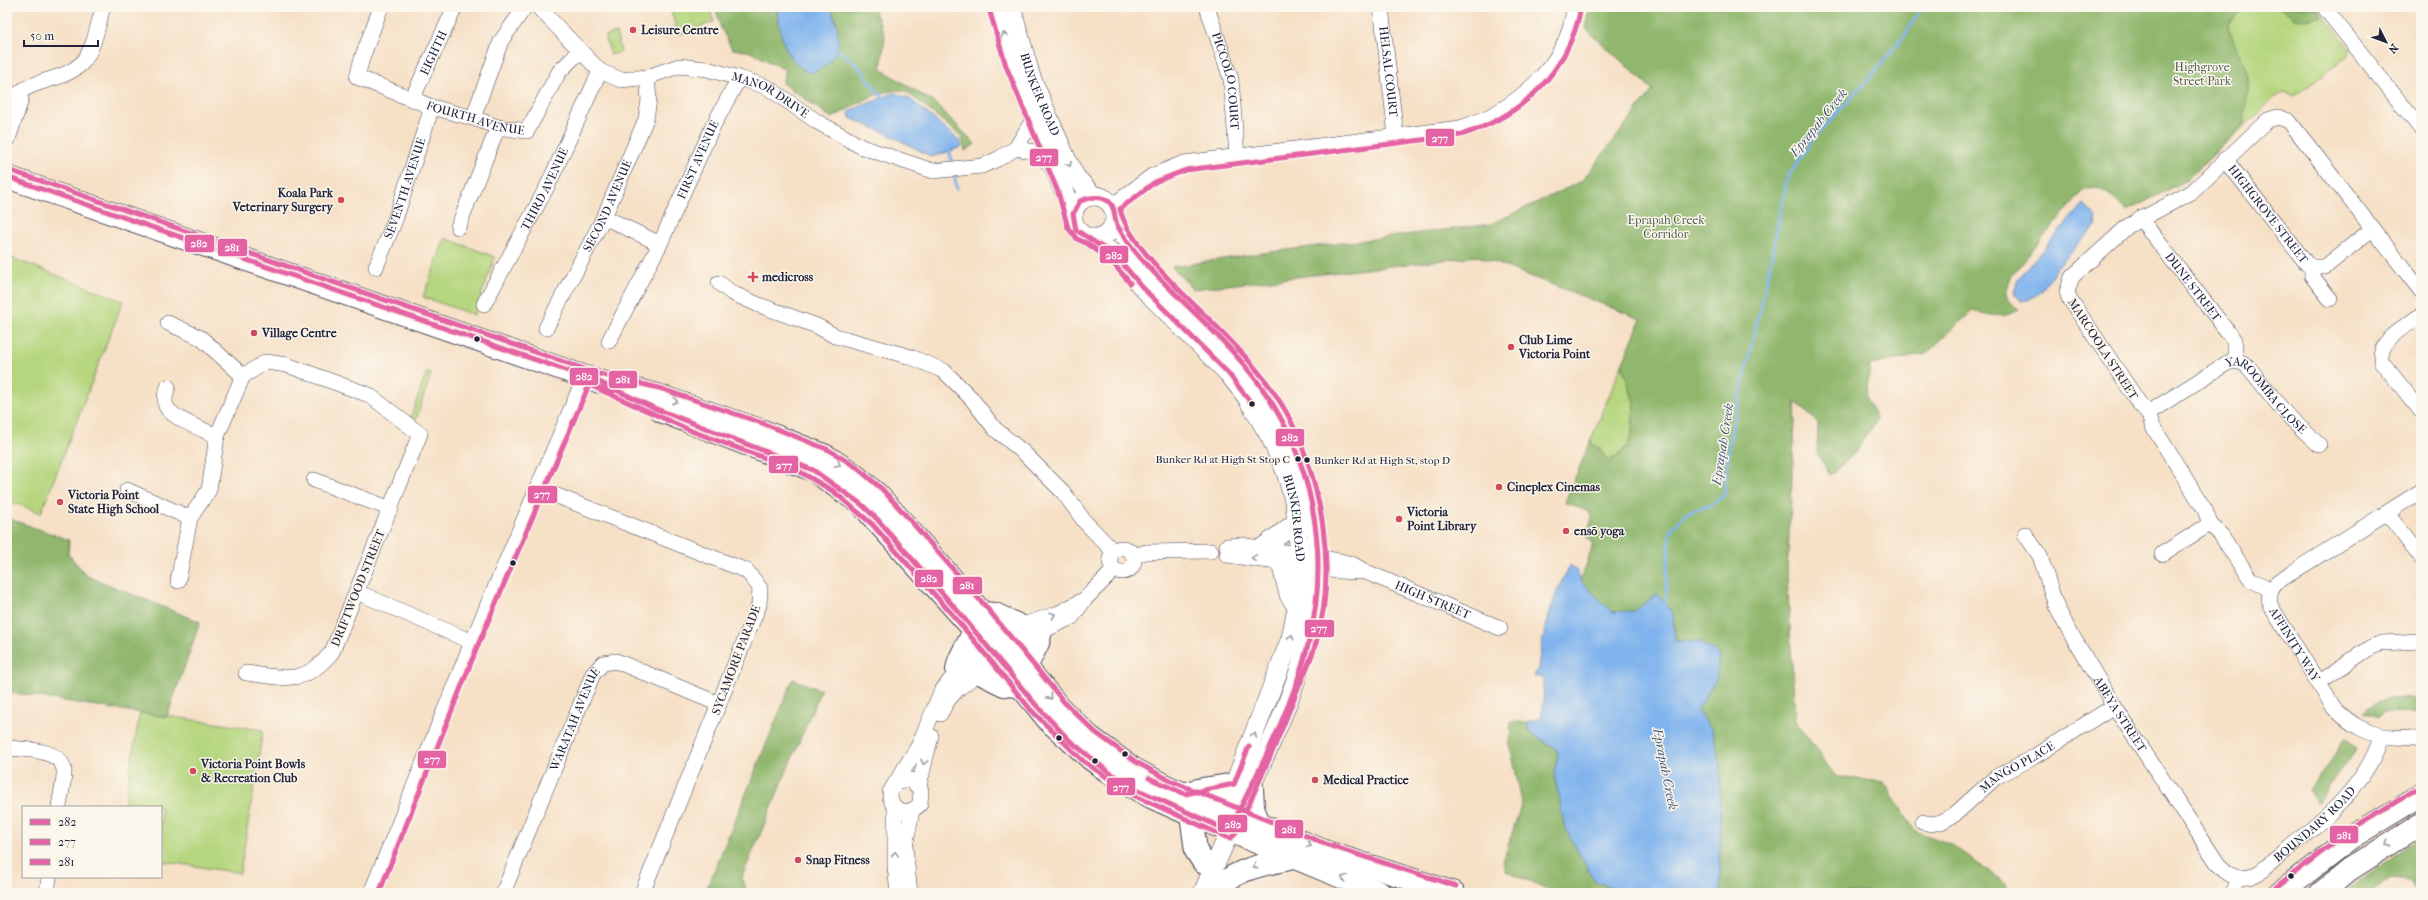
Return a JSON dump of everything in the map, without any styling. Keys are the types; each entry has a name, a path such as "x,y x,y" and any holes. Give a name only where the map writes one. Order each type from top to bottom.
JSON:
{"highway":[{"path":"13,179 591,378 654,408 786,458 813,470 861,504 978,622 1004,644"},
{"path":"957,674 956,664 969,644 978,622 995,614 1004,644 1023,676 1061,733 1107,771 1144,794 1191,815 1260,826 1332,854 1454,893"},
{"path":"980,673 1004,685 1023,676 1038,643 1041,631"},
{"path":"1023,676 1059,707 1090,737 1132,768 1185,794 1227,821 1293,858 1380,893"},
{"path":"1185,794 1202,787 1243,785 1260,826"},
{"path":"2280,893 2357,834 2421,795"},
{"path":"1191,815 1196,851 1204,863"},
{"path":"2321,893 2356,866 2421,824"},
{"path":"1213,893 1229,879 1247,868 1293,858"}],"main road":[{"name":"BUNKER ROAD","path":"996,7 1012,63 1073,214"},
{"name":"BUNKER ROAD","path":"1011,7 1031,77 1075,176 1093,196"},
{"path":"1093,196 1104,198 1113,212 1110,231 1098,238 1091,238 1076,230 1073,214 1080,201 1093,196"},
{"name":"BUNKER ROAD","path":"1113,212 1134,252 1244,365 1261,387 1284,423 1299,456 1313,508 1310,562 1315,609 1309,641 1299,672 1243,785 1227,821"},
{"name":"BUNKER ROAD","path":"1091,238 1116,256 1144,288 1228,373 1264,423 1280,458 1291,489 1298,521 1310,562 1284,660 1243,785"},
{"path":"1262,548 1298,521"},
{"path":"1280,563 1289,595 1297,608"},
{"path":"1191,893 1204,863 1227,821"},
{"path":"1203,893 1227,821"}],"street":[{"path":"7,111 14,96 19,91 71,72 82,63 90,48 103,7"},
{"name":"FOURTH AVENUE","path":"381,7 362,58 357,77 432,107 473,118 498,127 527,131 559,72 580,51"},
{"name":"EIGHTH","path":"412,99 455,7"},
{"path":"473,118 501,42 525,7"},
{"name":"MANOR DRIVE","path":"538,7 600,71 621,80 647,77 679,66 707,69 739,78 766,86 816,121 862,147 933,171 946,172 982,166 1016,148"},
{"name":"PICCOLO COURT","path":"1207,7 1231,79 1237,156"},
{"name":"HELSAL COURT","path":"1381,7 1396,136"},
{"path":"1113,212 1140,183 1171,167 1237,156 1460,128 1496,114 1515,102 1545,72 1558,54 1573,16 1574,7"},
{"path":"2324,7 2421,129"},
{"name":"THIRD AVENUE","path":"484,304 548,185 600,71"},
{"name":"SECOND AVENUE","path":"546,328 604,216 646,119 649,100 647,77"},
{"name":"FIRST AVENUE","path":"609,341 660,244 713,126 739,78"},
{"path":"7,142 27,88"},
{"name":"SEVENTH AVENUE","path":"376,267 395,220 432,107"},
{"name":"MARCOOLA STREET","path":"2271,590 2250,579 2221,535 2210,524 2205,510 2153,427 2148,413 2129,390 2067,292 2072,277 2128,226 2140,218 2192,192 2225,159 2268,120 2278,117 2289,121 2372,229"},
{"path":"1034,118 1016,148 1034,152 1056,169"},
{"path":"458,226 498,127"},
{"name":"HIGHGROVE STREET","path":"2225,159 2307,264 2312,267 2325,267 2372,229"},
{"path":"7,163 13,179"},
{"path":"604,216 660,244"},
{"name":"DUNE STREET","path":"2140,218 2234,340 2236,360"},
{"path":"2372,229 2421,291"},
{"path":"2312,267 2312,276 2330,298"},
{"path":"719,283 732,293 759,305 817,326 835,336 911,357 944,371 971,398 995,429 1023,452 1063,492 1085,522 1113,551"},
{"path":"2421,315 2386,341 2381,353 2381,360 2421,411"},
{"path":"168,323 201,338 243,376 217,436 209,490 190,518 178,580"},
{"name":"YAROOMBA CLOSE","path":"2148,413 2227,363 2236,360 2244,363 2250,369 2286,414 2319,445"},
{"name":"DRIFTWOOD STREET","path":"243,376 266,362 287,365 369,395 396,414 420,434 332,652 320,666 306,675 287,678 246,672"},
{"path":"371,893 472,642 537,488 591,378"},
{"path":"168,387 164,397 166,408 174,415 217,436"},
{"path":"314,480 391,509"},
{"name":"SYCAMORE PARADE","path":"537,488 747,571 760,588 759,605 642,893"},
{"path":"126,490 190,518"},
{"name":"AFFINITY WAY","path":"2421,491 2280,580 2271,590 2269,597 2270,605 2334,708 2348,722 2381,737 2416,737 2421,740"},
{"path":"2387,513 2421,558"},
{"path":"2162,554 2210,524"},
{"name":"ABEYA STREET","path":"2025,534 2040,556 2056,606 2114,706 2218,864 2228,874 2238,878"},
{"path":"1134,556 1146,552 1211,551 1213,546 1218,543 1227,551 1280,563 1310,562"},
{"path":"1125,548 1134,556 1133,564 1128,570 1121,572 1114,570 1109,559 1113,551 1125,548"},
{"path":"1227,551 1262,548 1310,562"},
{"name":"HIGH STREET","path":"1310,562 1366,572 1500,628"},
{"path":"910,893 905,848 912,811 922,800 919,786 928,744 944,706 959,688 980,673 1004,644 1069,620 1077,613 1085,599 1114,570"},
{"path":"357,592 472,642"},
{"path":"912,811 903,812 895,807 891,803 890,792 898,782 919,745 941,692 957,674 1004,644 1085,599"},
{"path":"2319,682 2371,647 2382,643 2421,641"},
{"name":"WARATAH AVENUE","path":"503,893 593,674 603,664 616,661 719,704"},
{"name":"MANGO PLACE","path":"1922,822 1931,824 1941,822 1954,815 1996,777 2032,758 2114,706"},
{"name":"BOUNDARY ROAD","path":"2238,878 2250,877 2260,872 2344,799 2370,766 2381,737"},
{"path":"7,748 48,753 60,760 64,770 59,806"},
{"path":"898,782 911,780 919,786"},
{"path":"895,807 894,867 898,893"},
{"path":"47,893 49,878"},
{"path":"2232,893 2238,878"}],"green space":[{"path":"670,7 709,7 714,22 678,34"},
{"path":"715,7 776,7 777,13 837,22 830,7 873,7 885,36 881,69 935,103 975,144 965,151 962,137 906,91 887,92 868,98 832,118 782,83 786,70 748,51 732,49 721,28"},
{"name":"Eprapah Creek Corridor","path":"1589,7 2250,7 2238,13 2229,24 2232,38 2244,63 2249,83 2245,123 2187,180 2127,211 2103,191 2085,188 2010,277 2007,287 2007,295 2011,303 2019,309 2002,316 1972,311 1926,354 1870,365 1866,398 1877,420 1854,454 1830,475 1817,453 1818,423 1796,402 1787,574 1795,720 1836,777 1884,782 1915,831 1950,844 2005,883 2006,893 1720,893 1720,764 1712,730 1697,711 1716,679 1701,642 1675,641 1673,614 1612,612 1581,581 1593,544 1586,536 1592,519 1589,512 1565,502 1591,440 1592,445 1599,447 1606,459 1615,458 1628,446 1632,434 1634,402 1622,364 1641,319 1478,256 1193,289 1172,267 1255,254 1491,224 1582,181 1653,90 1585,28"},
{"name":"Highgrove Street Park","path":"2065,7 2317,7 2351,50 2348,56 2294,97 2285,92 2274,98 2194,173"},
{"path":"2280,7 2314,7 2322,16 2299,20"},
{"path":"616,33 621,52 611,55 605,36"},
{"path":"445,238 495,257 474,315 423,297"},
{"path":"7,256 123,301 41,513 7,500"},
{"path":"1622,364 1634,402 1632,434 1628,446 1615,459 1606,459 1599,447 1592,445 1591,440"},
{"path":"427,372 431,374 415,422 410,419"},
{"path":"7,518 69,540 68,554 87,576 200,622 167,717 7,692"},
{"path":"793,679 821,690 742,877 747,893 705,893"},
{"path":"2386,698 2421,699 2421,713 2383,712 2379,717 2365,712 2368,707"},
{"name":"Victoria Point Bowls & Recreation Club","path":"140,712 263,730 240,873 162,861 162,806 124,806"},
{"path":"1511,722 1527,722 1529,732 1556,749 1558,755 1554,773 1565,828 1594,880 1622,893 1557,893 1506,871 1503,862 1522,802 1510,745"},
{"path":"2346,738 2357,748 2317,803 2309,790"},
{"path":"2421,838 2421,893 2417,893 2409,880 2392,878 2370,893 2344,893 2367,874"}],"water":[{"path":"776,7 830,7 837,28 838,46 835,55 829,62 810,73 800,67 793,60 784,45"},
{"path":"894,93 909,98 960,141 962,147 932,157 886,133 850,118 849,113 852,110"},
{"path":"2083,204 2097,218 2095,226 2056,268 2041,292 2028,300 2021,301 2014,292 2018,279"},
{"path":"1570,565 1577,570 1581,581 1612,612 1635,611 1658,593 1673,614 1675,641 1701,642 1719,655 1716,679 1697,711 1712,730 1720,764 1720,893 1622,893 1594,880 1565,828 1554,773 1558,755 1556,749 1529,732 1527,722 1541,718 1544,701 1542,676 1534,676 1538,668 1553,602"}],"waterway":[{"name":"Eprapah Creek","path":"1665,608 1670,531 1686,513 1711,505 1724,495 1731,433 1768,275 1787,178 1814,138 1866,82 1905,35 1922,7"},
{"path":"836,48 861,69 879,94 886,99"},
{"path":"949,147 952,165"},
{"path":"954,173 957,189"}],"transit line":[{"name":"277","path":"594,387 694,432 795,469 833,491 872,524 958,621 1031,710 1083,761 1133,795 1231,838 1235,834 1267,764 1316,643 1322,616 1326,559 1319,502 1302,447 1291,421 1278,398 1262,376 1226,336 1182,293 1150,258 1136,241 1126,224 1120,209 1155,182 1186,170 1461,135 1483,127 1504,116 1523,103 1554,71 1575,31 1581,8"},
{"name":"277","path":"989,9 1006,66 1058,192 1068,228 1077,239 1088,244 1111,261 1130,283"},
{"name":"281","path":"9,170 599,374 659,388 762,423 829,450 856,467 882,489 987,608 1064,702 1095,732 1136,762 1171,781 1331,846 1456,886"},
{"name":"282","path":"7,177 597,381 654,408 813,470 861,504 877,519 963,617 1036,705 1069,740 1107,771 1136,789 1229,831 1285,714 1309,641 1315,607 1318,573 1317,539 1312,505 1303,472 1291,440 1276,410 1245,365 1138,255 1117,225 1112,205 1109,202 1105,199 1095,197 1080,201 1073,214 1076,230 1116,256 1144,289 1228,373 1252,404"},
{"name":"277","path":"379,893 478,645 589,385 613,392"},
{"name":"282","path":"1149,778 1185,794 1234,784 1249,746"},
{"name":"281","path":"2276,887 2353,828 2417,789"}],"place":[{"name":"Leisure Centre","path":"633,30"},
{"name":"Koala Park Veterinary Surgery","path":"341,200"},
{"name":"medicross","path":"753,277"},
{"name":"Village Centre","path":"254,333"},
{"name":"Club Lime Victoria Point","path":"1511,347"},
{"name":"Bunker Rd at High St Stop C","path":"1298,459"},
{"name":"Bunker Rd at High St, stop D","path":"1307,460"},
{"name":"Cineplex Cinemas","path":"1499,487"},
{"name":"Victoria Point State High School","path":"60,502"},
{"name":"Victoria Point Library","path":"1399,519"},
{"name":"ensō yoga","path":"1566,531"},
{"name":"Victoria Point Bowls & Recreation Club","path":"193,771"},
{"name":"Medical Practice","path":"1315,780"},
{"name":"Snap Fitness","path":"798,860"}]}
